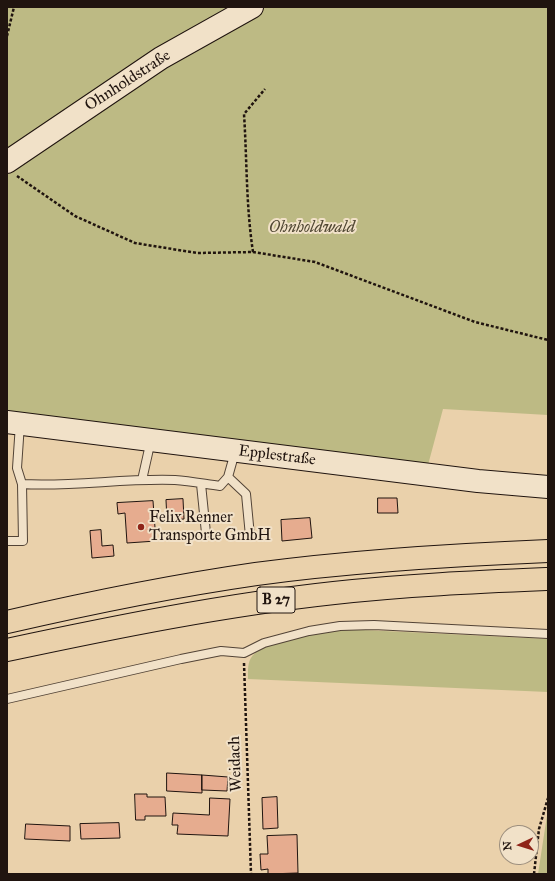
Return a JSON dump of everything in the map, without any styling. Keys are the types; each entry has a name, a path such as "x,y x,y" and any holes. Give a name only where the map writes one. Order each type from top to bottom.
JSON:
{"highway":[{"name":"B 27","path":"7,622 166,589 256,574 383,560 548,551"},
{"name":"B 27","path":"7,650 168,617 259,602 383,588 548,579"}],"main road":[{"name":"Ohnholdstraße","path":"10,168 161,58 252,7"},
{"name":"Epplestraße","path":"14,423 470,480 548,487"}],"lane":[{"path":"7,541 23,541 22,484 17,468 14,423"},
{"path":"142,480 151,440"},
{"path":"22,484 54,486 142,480 176,480 220,486 228,477 235,451"},
{"path":"228,477 246,494 250,536"},
{"path":"201,484 206,533"},
{"path":"7,699 221,651 244,652 264,643 309,631 340,626 374,625 548,634"}],"path":[{"path":"7,36 14,7"},
{"path":"253,252 248,222 248,162 244,114 265,89"},
{"path":"10,168 75,216 136,242 197,253 253,252 315,262 475,322 548,340"},
{"name":"Weidach","path":"244,652 251,874"},
{"path":"534,874 539,829 548,798"}],"green space":[{"name":"Ohnholdwald","path":"7,7 548,7 548,415 443,409 428,465 7,413"},
{"path":"343,629 548,639 548,692 248,679 248,667 250,661 253,655 260,650 282,641"},
{"path":"548,809 548,874 538,874"}],"building":[{"path":"378,498 397,498 398,513 378,513"},
{"path":"183,499 184,519 167,520 166,500"},
{"name":"Felix Renner Transporte GmbH","path":"153,501 156,541 127,543 125,513 118,514 117,503"},
{"path":"310,518 312,538 282,541 281,520"},
{"path":"101,530 102,546 113,545 114,556 92,558 90,531"},
{"path":"167,773 202,775 202,793 167,791"},
{"path":"202,775 228,777 227,791 202,790"},
{"path":"135,794 147,794 147,797 165,797 166,816 145,816 145,820 136,820"},
{"path":"277,797 278,828 263,829 262,798"},
{"path":"210,798 230,799 228,836 177,834 178,825 172,825 173,813 209,815"},
{"path":"119,823 120,838 81,839 80,824"},
{"path":"26,824 70,826 70,841 25,839"},
{"path":"297,835 298,873 268,874 268,869 261,870 260,854 268,854 267,836"}],"place":[{"name":"Felix Renner Transporte GmbH","path":"141,527"}]}
